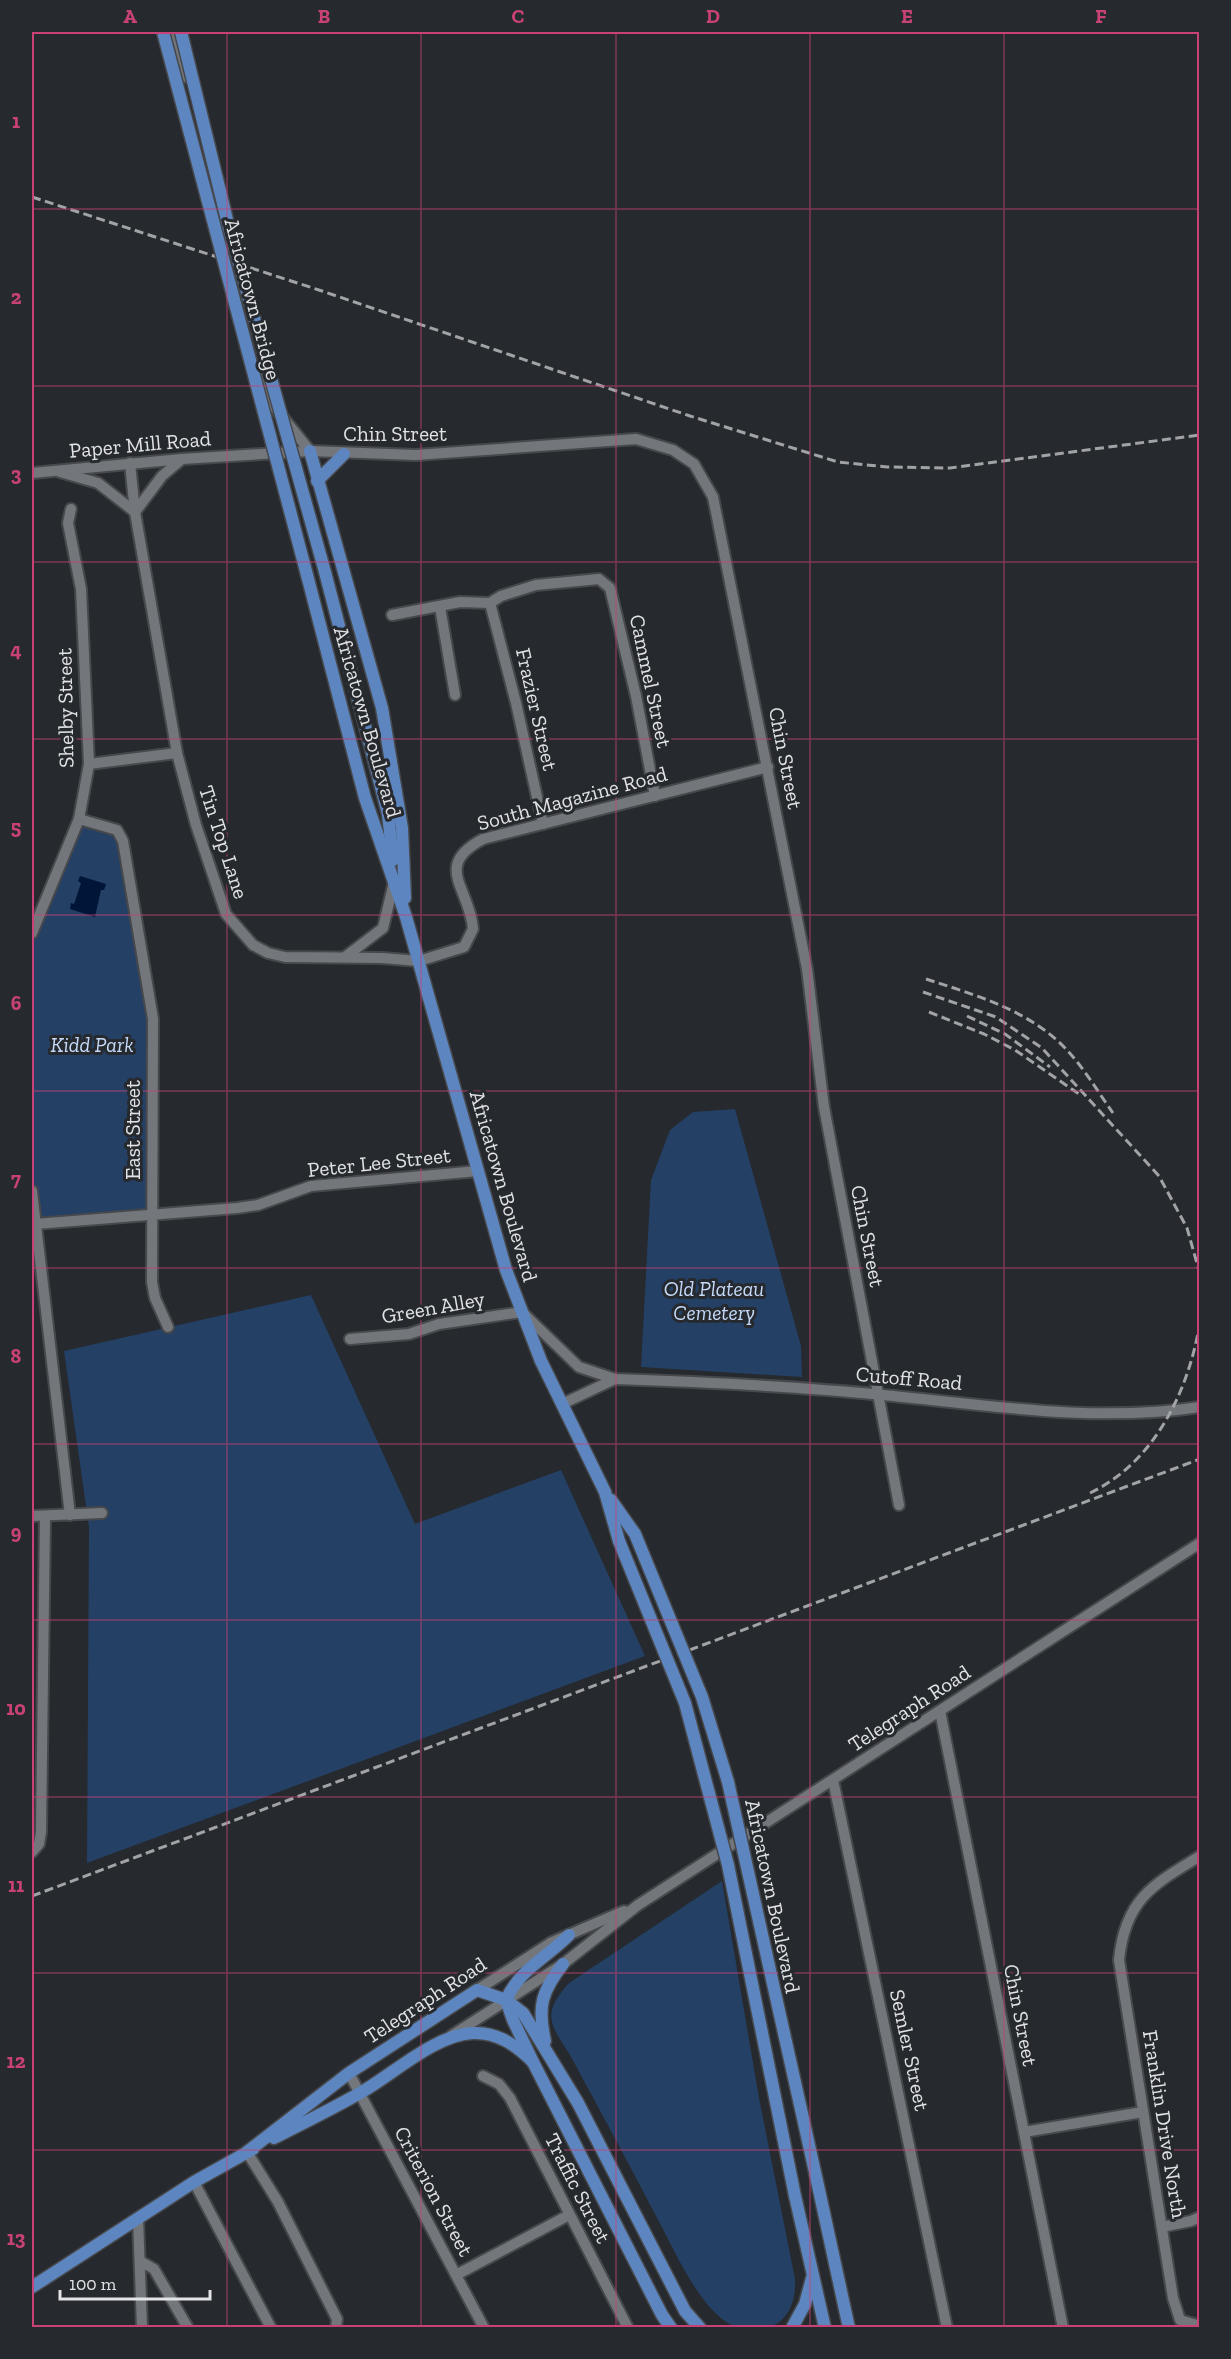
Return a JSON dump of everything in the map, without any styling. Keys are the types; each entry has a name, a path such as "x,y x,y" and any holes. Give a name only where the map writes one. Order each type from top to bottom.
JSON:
{"main road":[{"name":"Africatown Bridge","path":"163,32 307,575"},
{"name":"Africatown Bridge","path":"181,32 230,228 325,572"},
{"path":"310,451 382,708 402,828 406,917"},
{"path":"317,480 344,454"},
{"name":"Africatown Boulevard","path":"325,572 388,814 395,879"},
{"name":"Africatown Boulevard","path":"307,575 365,798 395,879 506,1270 562,1404 604,1492 619,1541 685,1703 728,1865 795,2196 825,2328"},
{"name":"Africatown Boulevard","path":"604,1492 635,1534 702,1696 728,1782 849,2328"},
{"path":"568,1935 551,1953 519,1976 506,2000 533,2062 671,2328"},
{"path":"549,2053 541,2024 541,2006 549,1982 563,1964"},
{"path":"477,1990 506,2000 523,2013 578,2103 685,2311 700,2328"},
{"name":"Telegraph Road","path":"247,2152 349,2073 477,1990"},
{"path":"451,2036 472,2033 492,2035 519,2047 533,2062"},
{"name":"Telegraph Road","path":"32,2287 194,2182 360,2093 451,2036"},
{"path":"792,2328 805,2304 813,2274"}],"street":[{"path":"174,32 272,404 310,451"},
{"name":"Chin Street","path":"252,455 310,451 416,455 636,440 673,450 693,464 713,497 768,767 807,969 824,1107 899,1505"},
{"name":"Paper Mill Road","path":"32,473 130,463 252,455"},
{"path":"56,470 98,483 135,512 162,476 182,459"},
{"name":"Tin Top Lane","path":"130,463 135,512 177,753 188,798 218,896 226,914 253,945 268,953 285,957 419,961"},
{"name":"Shelby Street","path":"32,933 79,819 89,764 81,589 68,523 71,509"},
{"name":"Cammel Street","path":"490,603 501,596 536,585 599,579 610,588 636,696 655,796"},
{"path":"392,615 460,602 490,603"},
{"name":"Frazier Street","path":"490,603 516,703 543,824"},
{"path":"440,607 455,694"},
{"path":"89,764 177,753"},
{"name":"South Magazine Road","path":"419,961 457,951 464,947 471,936 472,920 456,868 461,853 483,839 768,767"},
{"name":"East Street","path":"79,819 117,830 123,840 153,1019 150,1213 152,1282 155,1298 168,1327"},
{"path":"345,957 383,928 395,879"},
{"name":"Peter Lee Street","path":"35,1224 258,1204 311,1186 478,1171"},
{"path":"32,1191 70,1515"},
{"name":"Cutoff Road","path":"522,1312 579,1367 615,1379 879,1394 1102,1414 1171,1411 1200,1407"},
{"name":"Green Alley","path":"350,1339 409,1334 439,1324 522,1312"},
{"name":"Cutoff Road","path":"562,1404 615,1379"},
{"path":"32,1516 102,1513"},
{"path":"32,1852 39,1844 41,1832 45,1517"},
{"name":"Telegraph Road","path":"451,2036 563,1964 638,1905 1200,1543"},
{"name":"Chin Street","path":"940,1711 1063,2328"},
{"name":"Semler Street","path":"833,1780 947,2328"},
{"name":"Franklin Drive North","path":"1200,1856 1162,1879 1133,1909 1122,1932 1119,1960 1173,2298 1180,2320 1200,2326"},
{"name":"Telegraph Road","path":"477,1990 552,1942 638,1905"},
{"name":"Criterion Street","path":"349,2073 484,2328"},
{"name":"Traffic Street","path":"483,2076 499,2084 510,2098 628,2328"},
{"path":"1024,2132 1143,2112"},
{"path":"247,2152 278,2202 337,2319 336,2328"},
{"path":"194,2182 271,2328"},
{"path":"456,2275 569,2215"},
{"path":"1162,2227 1191,2222 1200,2217"},
{"path":"138,2218 142,2328"},
{"path":"140,2261 154,2269 188,2328"}],"green space":[{"name":"Kidd Park","path":"79,819 117,830 153,1019 150,1213 35,1224 32,1191 32,933"},
{"name":"Old Plateau Cemetery","path":"735,1109 801,1346 802,1377 641,1367 651,1180 670,1130 693,1112"},
{"path":"311,1295 415,1524 561,1470 645,1656 87,1863 89,1527 64,1351"},
{"path":"722,1881 759,2098 795,2279 794,2297 787,2314 773,2326 759,2329 737,2327 726,2322 695,2287 557,2035 552,2019 555,2003 569,1983"}],"shaded area":[{"path":"80,876 106,884 104,890 101,890 95,917 70,909 81,883 78,881"}],"railway":[{"path":"32,197 322,291 690,416 838,462 887,467 950,468 1200,435"},
{"path":"926,979 1001,1005 1051,1035 1073,1056 1113,1113"},
{"path":"923,992 996,1017 1042,1048 1159,1176 1187,1228 1200,1274"},
{"path":"929,1012 984,1034 1015,1050 1079,1094"},
{"path":"967,1016 1005,1034 1050,1067"},
{"path":"1090,1493 1113,1480 1133,1463 1165,1421 1178,1398 1187,1373 1200,1322"},
{"path":"32,1896 1200,1459"}]}
